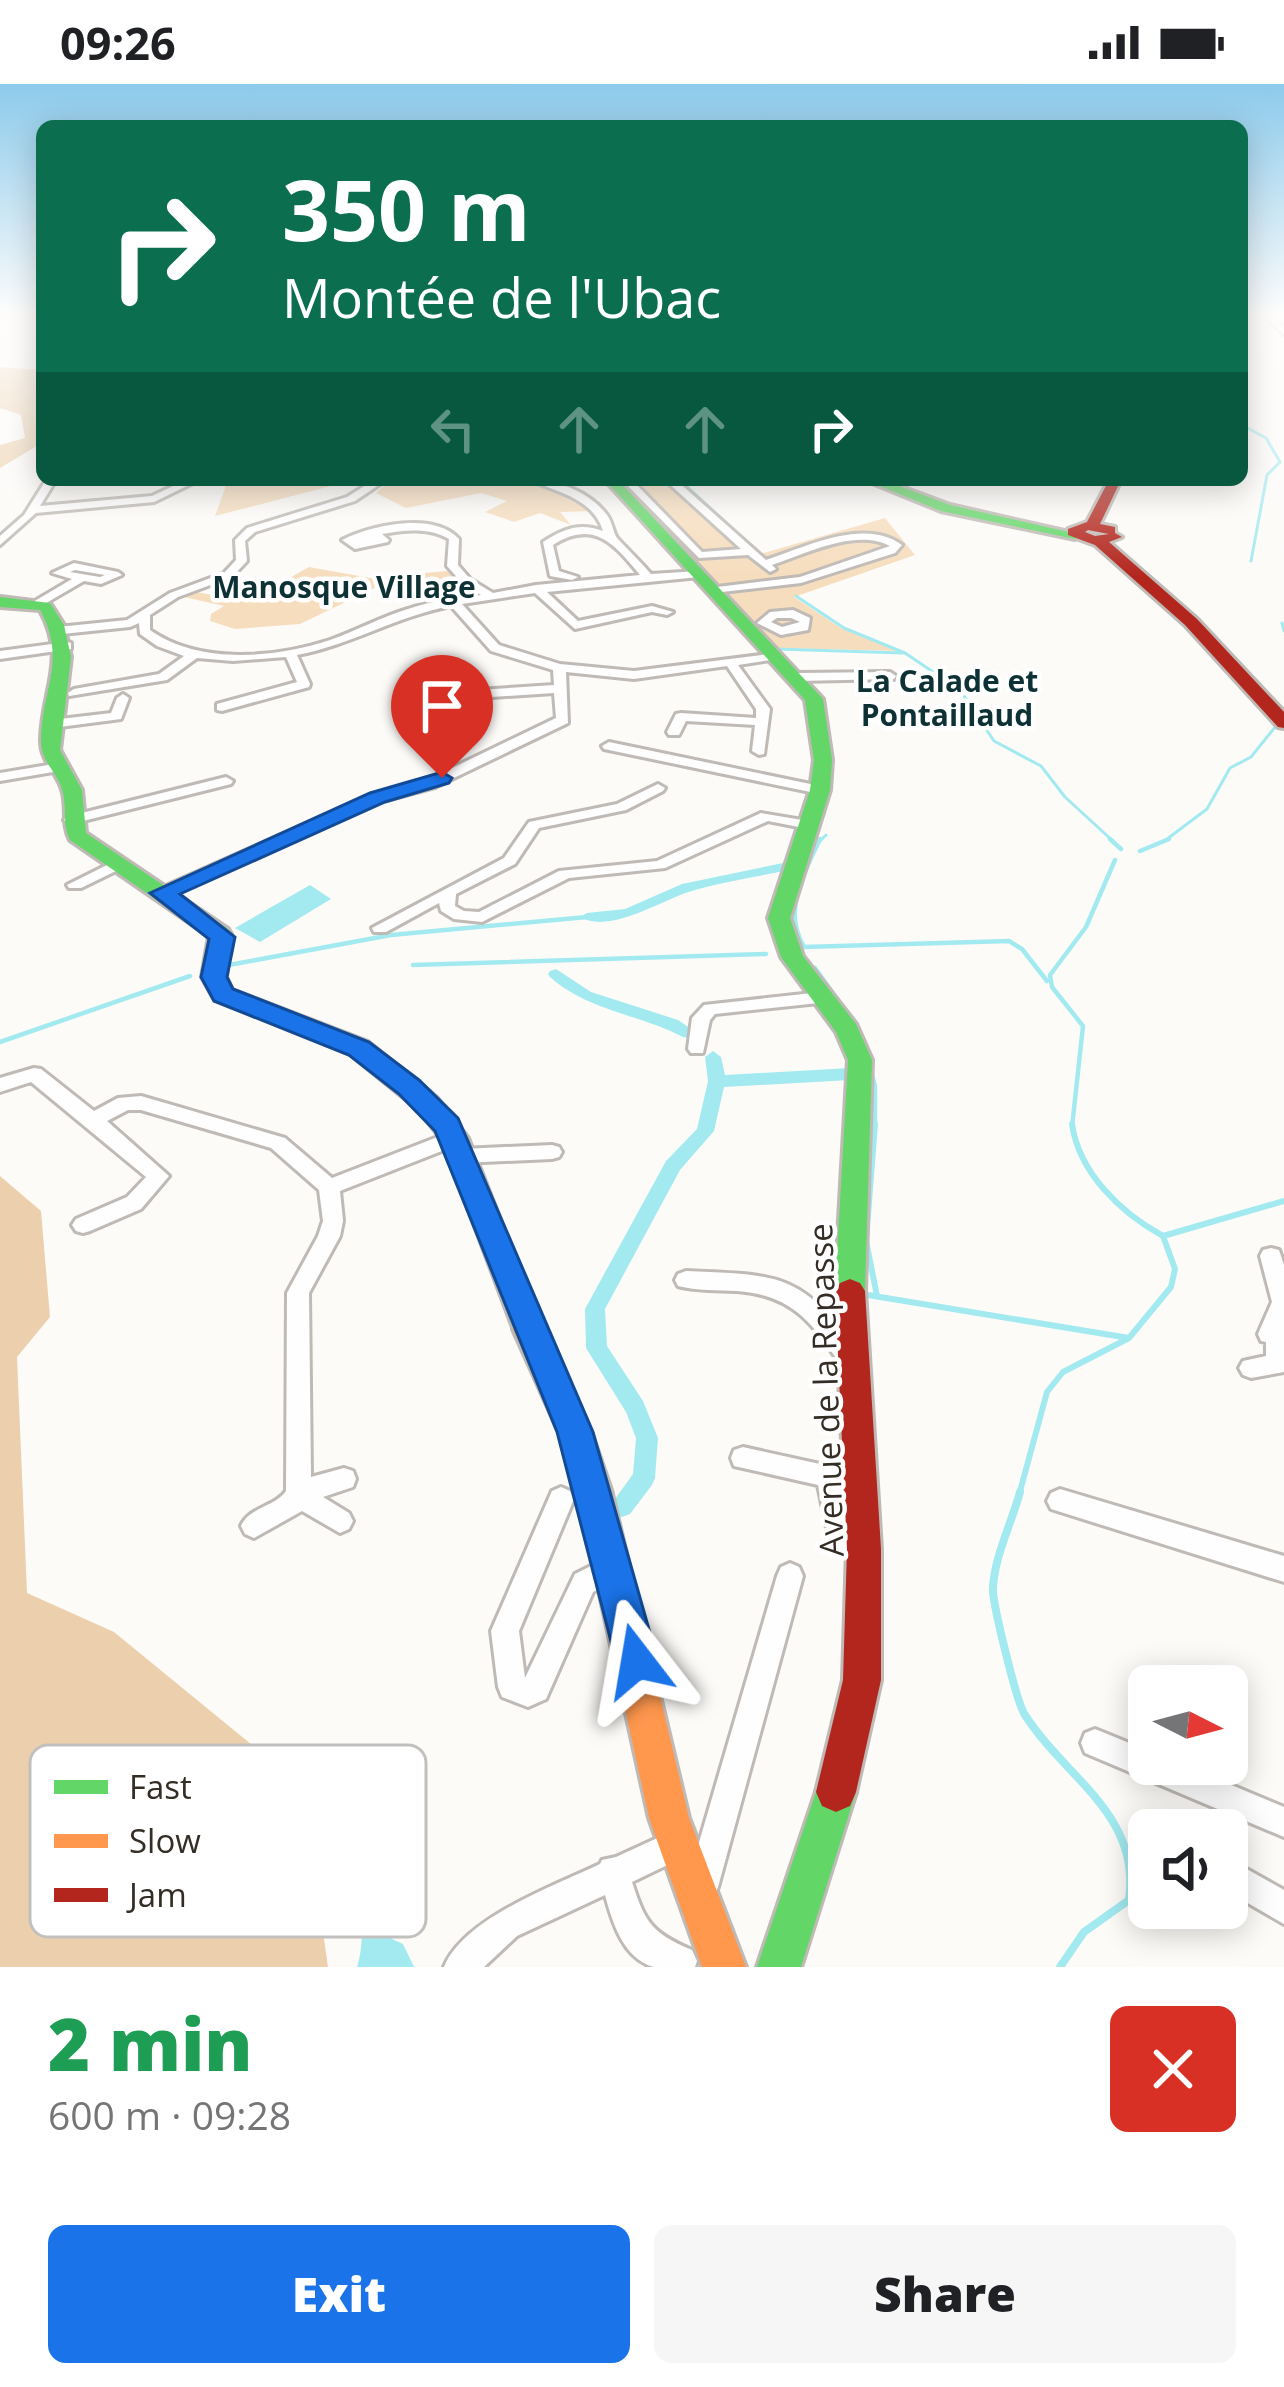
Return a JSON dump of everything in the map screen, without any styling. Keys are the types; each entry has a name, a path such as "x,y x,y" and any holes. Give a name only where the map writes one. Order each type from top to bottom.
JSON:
{"street":[{"path":"0,542 34,510 48,486"},
{"path":"34,510 149,500 180,486"},
{"path":"0,655 145,616 169,598 235,571 242,561 240,540 254,529 352,499 372,486"},
{"path":"549,486 596,508 608,524 608,535"},
{"name":"Avenue de la Repasse","path":"627,486 706,582 797,677 817,708 823,760 820,790 779,918 792,957 853,1041 860,1067 849,1279 864,1549 859,1698 837,1788 779,1967"},
{"path":"628,486 699,555 746,553"},
{"path":"676,486 782,581"},
{"path":"885,486 924,502 999,520 1098,533 1191,622 1284,723"},
{"path":"1098,533 1102,499 1111,486"},
{"path":"377,532 422,527 452,535 452,566 491,596"},
{"path":"0,532 16,530"},
{"path":"648,577 608,535 579,531 552,539 546,546 555,575 765,582 801,580 893,550 896,542 868,535 764,564"},
{"path":"38,604 82,578"},
{"path":"111,627 144,632 160,644 194,654 290,653 339,640 404,612 601,578"},
{"path":"765,582 780,613"},
{"path":"536,588 576,625 652,609 667,612"},
{"path":"0,602 48,608 64,638 52,724 54,768 73,792 70,820 77,836 222,937 214,977 223,994 359,1048 428,1104 459,1147 532,1338 575,1432 613,1568 677,1844 724,1967"},
{"path":"453,602 495,648 559,668 634,675 773,656"},
{"path":"144,632 145,616"},
{"path":"222,707 304,684 290,653"},
{"path":"74,693 163,677 194,654"},
{"path":"730,662 763,709 759,751"},
{"path":"163,893 378,797 430,784 559,724 564,718 559,668"},
{"path":"797,677 890,676"},
{"path":"420,677 477,694 559,689"},
{"path":"52,724 116,716 123,698"},
{"path":"674,732 682,717 763,722"},
{"path":"609,746 820,790"},
{"path":"0,777 54,768"},
{"path":"70,820 226,781"},
{"path":"380,928 510,861 534,825 622,807 658,788"},
{"path":"448,892 448,910 478,918 565,874 660,865 766,816 809,825"},
{"path":"75,885 117,865"},
{"path":"698,1049 701,1018 710,1009 822,998"},
{"path":"0,1085 23,1075 37,1075 159,1176 134,1203 83,1225"},
{"path":"93,1120 125,1103 141,1102 278,1143 328,1187 332,1227 298,1293 299,1495"},
{"path":"328,1187 459,1147 552,1152"},
{"path":"1251,1368 1278,1364 1277,1336 1269,1334 1279,1305 1271,1256"},
{"path":"686,1280 764,1283 794,1293 819,1314 853,1364"},
{"path":"743,1458 830,1476 840,1538 864,1549"},
{"path":"254,1526 291,1506 299,1495 344,1479"},
{"path":"299,1495 340,1521"},
{"path":"561,1498 505,1631 512,1687 528,1693 536,1689 584,1583 613,1568"},
{"path":"1060,1501 1284,1569"},
{"path":"698,1903 790,1576"},
{"path":"1095,1743 1284,1822"},
{"path":"460,1967 506,1925 677,1844"},
{"path":"614,1871 638,1940 655,1953 681,1961"},
{"path":"1248,1886 1284,1907"}],"shaded area":[{"path":"0,402 36,402 36,447 0,468 0,445 25,438 21,415 0,408"},
{"path":"226,486 331,486 215,516"},
{"path":"384,486 542,486 592,511 560,512 571,525 540,513 514,522 485,512 507,501 481,493 406,508 376,493"},
{"path":"621,486 683,486 760,554 885,518 915,555 794,597 841,628 902,651 776,648"},
{"path":"309,567 370,578 447,571 473,595 454,599 442,586 387,582 300,624 235,629 210,621 211,614 224,606 184,597 197,592 247,602"},
{"path":"0,1176 41,1211 50,1317 17,1357 27,1593 114,1632 252,1745 30,1745 30,1937 324,1937 328,1967 0,1967"}],"water":[{"path":"310,885 331,899 260,942 235,928"}],"waterway":[{"path":"1248,428 1266,438 1280,462 1267,475 1251,561"},
{"path":"686,486 760,554"},
{"path":"796,596 844,628 905,653 960,690 994,741 1041,766 1065,797 1114,842"},
{"path":"1282,623 1284,631"},
{"path":"776,649 903,653"},
{"path":"1165,841 1207,809 1230,768 1251,757 1276,726"},
{"path":"819,842 826,835"},
{"path":"820,839 795,906 804,947 1009,941 1022,949 1047,981"},
{"path":"1110,839 1121,849"},
{"path":"1165,841 1169,839"},
{"path":"1140,851 1165,841"},
{"path":"1072,1125 1083,1026 1052,987 1050,975 1086,927 1115,860"},
{"path":"587,917 628,913 687,887 783,867"},
{"path":"229,965 391,935 587,917"},
{"path":"413,965 766,954"},
{"path":"815,968 850,1017"},
{"path":"556,974 586,995 689,1033"},
{"path":"0,1042 190,976"},
{"path":"862,1037 875,1086 875,1124"},
{"path":"713,1057 717,1081"},
{"path":"717,1081 850,1074"},
{"path":"622,1506 644,1478 647,1438 635,1408 597,1348 595,1309 673,1166 705,1131 717,1081"},
{"path":"875,1124 866,1241 877,1296"},
{"path":"1072,1125 1083,1159 1104,1190 1163,1236"},
{"path":"1163,1236 1284,1201"},
{"path":"1129,1338 1171,1287 1175,1269 1163,1236"},
{"path":"862,1294 1129,1338"},
{"path":"1019,1495 1047,1392 1063,1372 1129,1338"},
{"path":"1019,1495 999,1554 993,1590 1017,1693 1025,1715 1042,1738 1112,1821 1130,1870 1129,1900 1084,1932 1060,1967"},
{"path":"377,1952 378,1937"},
{"path":"372,1967 377,1952"},
{"path":"377,1952 393,1954 399,1967"}],"traffic: fast":[{"path":"617,486 814,699 823,760 820,790 779,918 792,957 847,1030 860,1060 850,1291"},
{"path":"887,486 946,508 1075,535"},
{"path":"0,602 45,606 62,642 62,672 50,740 55,763 72,790 77,836 220,934 214,977 223,995 359,1048 428,1104 455,1138 528,1329"},
{"path":"779,1967 836,1792"}],"traffic: slow":[{"path":"528,1329 575,1432 594,1490 669,1818 724,1967"}],"traffic: jam":[{"path":"1092,526 1112,486"},
{"path":"1110,530 1086,526 1073,532 1094,541 1115,537"},
{"path":"1099,541 1191,622 1284,723"},
{"path":"836,1792 862,1680 864,1549 850,1291"}],"district":[{"name":"Manosque Village","path":"344,588"},
{"name":"La Calade et Pontaillaud","path":"947,699"}],"route":[{"path":"442,778 378,797 163,893 222,937 214,977 223,994 261,1013 359,1048 428,1104 455,1138 532,1338 575,1432 637,1661"}]}
